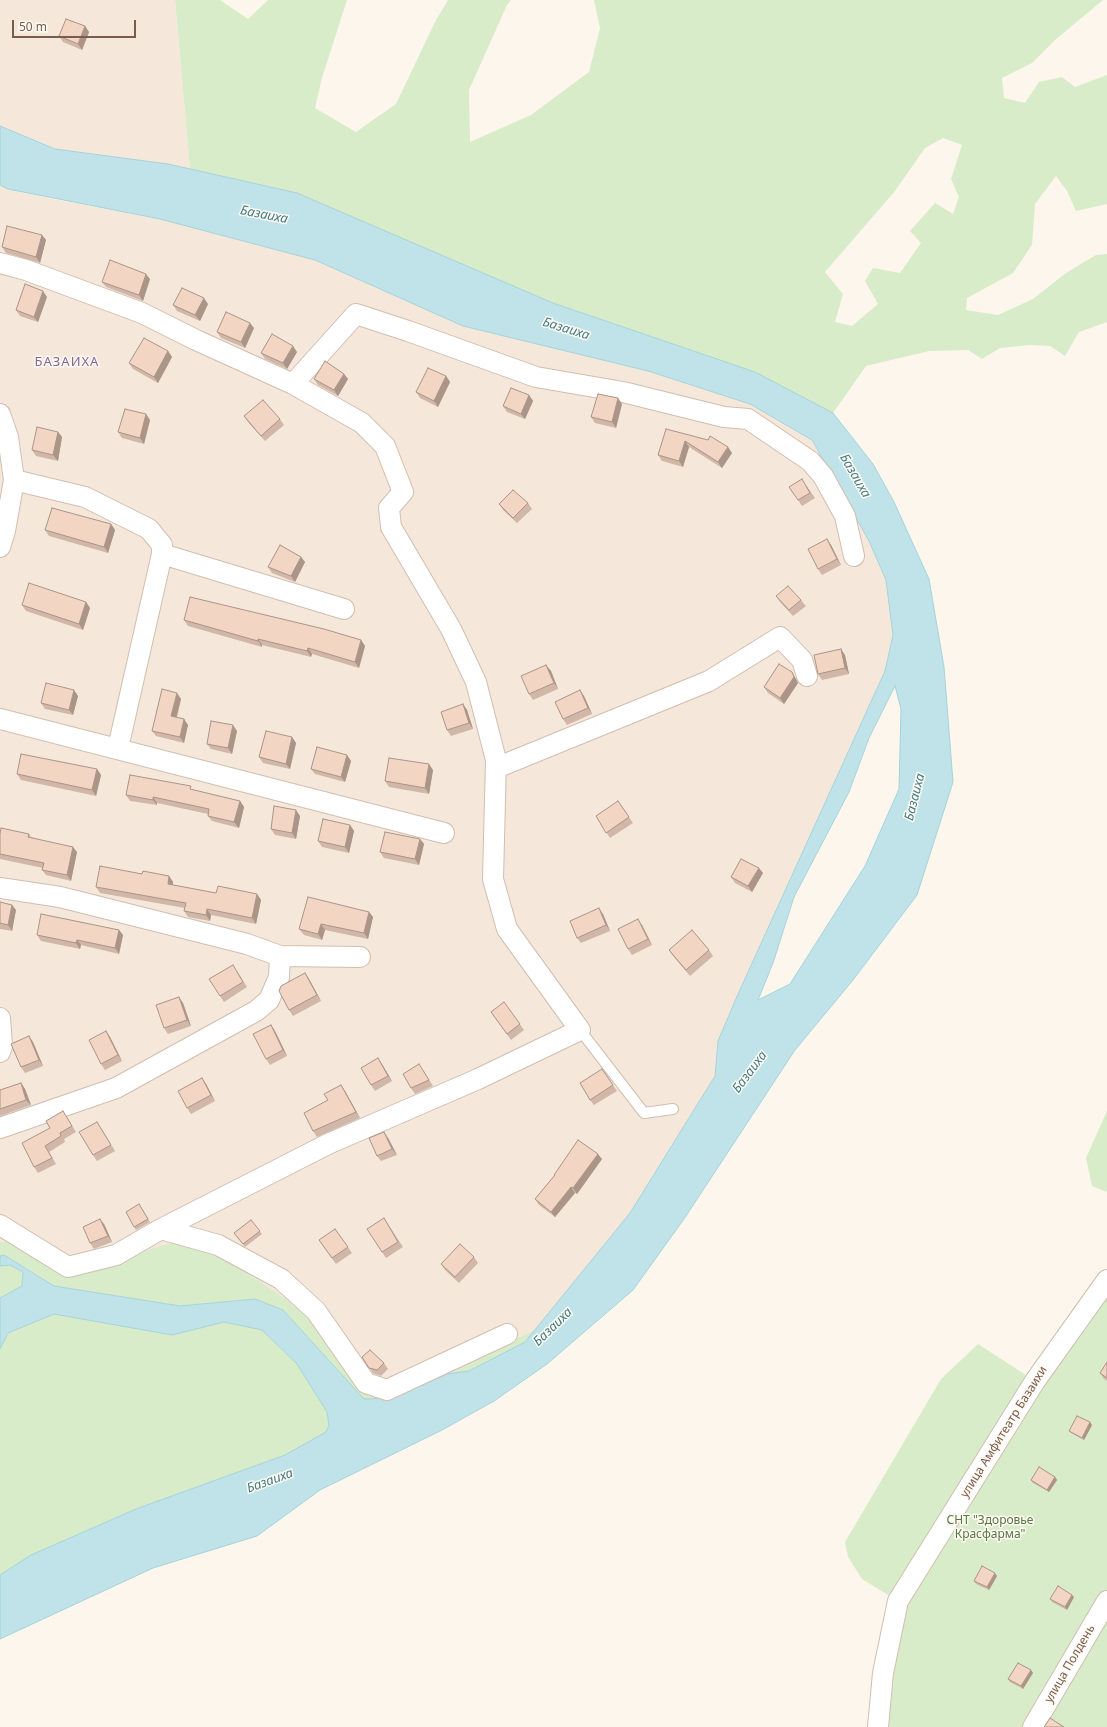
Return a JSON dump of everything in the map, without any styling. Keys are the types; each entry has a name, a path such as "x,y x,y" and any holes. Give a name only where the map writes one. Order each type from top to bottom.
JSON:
{"street":[{"path":"0,263 26,270 142,313 196,340 293,384 362,423 385,446 403,492 389,508 391,527 451,629 476,682 496,768 493,814 493,879 507,930 580,1030 478,1079 328,1144 161,1229 116,1255 68,1267 0,1225"},
{"path":"293,384 356,314 536,377 624,392 724,417 748,419 810,461 823,476 845,516 854,556"},
{"path":"0,414 8,437 14,480 5,531 0,547"},
{"path":"14,480 85,498 149,529 162,545 162,554 118,748"},
{"path":"162,554 344,609"},
{"path":"496,768 709,681 780,637 802,660 807,676"},
{"path":"0,719 118,748 444,833"},
{"path":"0,888 60,897 247,944 280,956 360,957"},
{"path":"0,1128 116,1088 256,1011 269,1000 279,977 280,956"},
{"path":"0,1018 2,1046 0,1052"},
{"path":"161,1229 218,1245 281,1279 316,1311 366,1383 387,1390 507,1334"},
{"name":"улица Амфитеатр Базаихи","path":"878,1727 883,1673 898,1601 1035,1381 1107,1280"},
{"name":"улица Полдень","path":"1033,1727 1107,1601"}],"lane":[{"path":"580,1030 644,1113 673,1109"}],"shaded area":[{"path":"0,0 175,0 190,169 168,164 55,149 0,126"},
{"path":"0,185 8,189 48,198 160,219 315,260 463,326 648,371 750,404 812,440 869,541 886,580 893,635 885,671 718,1041 715,1076 630,1213 536,1329 447,1374 390,1398 367,1393 286,1299 118,1259 63,1272 12,1241 0,1242"}],"green space":[{"path":"175,0 220,0 248,19 268,0 347,0 322,78 315,108 356,132 396,104 435,22 448,0 511,0 507,5 469,90 470,142 531,115 589,72 600,28 594,0 1103,0 1055,40 1032,63 1002,78 1004,98 1025,103 1039,82 1062,77 1075,87 1107,75 1107,204 1076,211 1067,191 1056,176 1035,204 1032,245 1013,273 967,298 966,310 998,315 1033,299 1066,273 1096,255 1107,254 1107,322 1079,332 1065,356 1050,346 1029,345 1000,348 982,359 968,350 929,351 866,366 833,413 755,372 553,303 297,193 190,169","holes":["943,138 962,145 951,179 959,197 953,214 935,203 910,231 921,243 900,273 873,268 865,281 878,304 852,326 835,322 843,294 825,272 895,191 925,148"]},
{"path":"1107,1111 1107,1192 1092,1186 1086,1158"},
{"path":"12,1241 63,1272 118,1259 174,1242 216,1253 286,1299 307,1317 348,1371 390,1398 364,1399 283,1310 255,1299 180,1306 54,1286 26,1268 0,1256 0,1242"},
{"path":"10,1265 23,1272 22,1286 0,1298 0,1266"},
{"name":"СНТ \"Здоровье Красфарма\"","path":"1107,1280 1107,1727 878,1727 898,1601 862,1579 848,1557 845,1542 941,1379 978,1344 1035,1381"},
{"path":"54,1314 172,1335 224,1322 262,1330 297,1364 327,1412 329,1425 326,1432 285,1455 136,1509 31,1555 0,1575 0,1349 8,1333"},
{"path":"536,1329 525,1342 469,1371 447,1374"}],"water":[{"name":"Базаиха","path":"0,126 55,149 168,164 297,193 553,303 755,372 833,413 873,464 894,502 929,579 944,667 953,782 917,895 853,980 795,1050 684,1219 633,1290 547,1364 494,1401 442,1430 320,1490 257,1536 153,1568 0,1639 0,1575 31,1555 136,1509 285,1455 326,1432 329,1425 327,1412 297,1364 262,1330 224,1322 172,1335 54,1314 8,1333 0,1349 0,1298 22,1286 23,1272 10,1265 0,1266 0,1256 4,1255 54,1286 180,1306 255,1299 283,1310 364,1399 390,1398 447,1374 469,1371 525,1342 630,1213 715,1076 718,1041 885,671 893,635 886,580 869,541 812,440 750,404 648,371 463,326 315,260 160,219 8,189 0,185","holes":["895,686 901,709 899,789 865,866 790,984 758,1000 773,963 794,897 849,792 869,738"]}],"building":[{"path":"66,19 85,26 78,44 59,36"},
{"path":"7,226 42,235 36,257 2,247"},
{"path":"110,260 146,274 139,295 102,282"},
{"path":"25,284 43,291 34,317 16,310"},
{"path":"182,288 204,298 195,315 173,305"},
{"path":"226,312 250,323 241,342 217,332"},
{"path":"272,334 293,346 283,363 261,353"},
{"path":"144,338 168,351 154,377 129,363"},
{"path":"325,361 344,374 334,390 314,379"},
{"path":"428,368 446,376 434,401 416,392"},
{"path":"511,388 529,395 521,414 503,406"},
{"path":"598,394 618,398 612,422 591,417"},
{"path":"263,400 280,419 261,436 244,416"},
{"path":"125,409 146,414 140,438 118,432"},
{"path":"37,427 58,432 53,455 32,450"},
{"path":"666,429 708,440 710,436 728,447 718,462 685,441 679,461 658,455"},
{"path":"802,479 810,493 798,500 789,487"},
{"path":"513,490 528,503 513,518 499,504"},
{"path":"52,508 111,524 104,547 45,530"},
{"path":"827,539 837,559 818,569 808,549"},
{"path":"280,545 301,557 291,576 268,567"},
{"path":"29,583 86,602 79,624 22,605"},
{"path":"788,586 801,600 789,610 776,596"},
{"path":"190,597 324,629 361,640 355,662 308,648 307,651 258,639 258,641 184,620"},
{"path":"841,649 845,668 818,674 814,655"},
{"path":"779,664 792,672 794,677 780,698 764,687"},
{"path":"546,665 554,683 529,694 521,676"},
{"path":"46,683 74,690 69,710 41,703"},
{"path":"162,689 177,693 171,716 184,719 180,737 152,731"},
{"path":"580,690 588,708 563,719 555,702"},
{"path":"463,704 469,723 447,730 441,712"},
{"path":"211,721 233,725 228,748 207,744"},
{"path":"266,731 292,737 286,764 259,757"},
{"path":"317,747 347,755 341,777 311,769"},
{"path":"21,754 97,769 92,790 17,774"},
{"path":"389,758 429,764 425,788 385,781"},
{"path":"130,775 191,786 190,789 240,801 234,822 208,816 209,809 153,797 153,800 126,795"},
{"path":"618,801 629,817 606,833 596,816"},
{"path":"274,806 296,810 292,833 271,829"},
{"path":"323,819 350,825 345,847 318,841"},
{"path":"1,828 29,834 28,837 73,847 67,875 42,870 44,863 0,854"},
{"path":"385,832 420,839 415,859 380,852"},
{"path":"741,859 759,868 748,886 731,877"},
{"path":"100,866 142,874 143,871 169,876 168,884 216,893 218,886 257,894 252,918 207,909 206,915 184,911 186,903 96,887"},
{"path":"308,897 369,912 364,933 321,924 318,934 299,929"},
{"path":"0,902 12,905 8,925 0,923"},
{"path":"599,908 606,925 577,938 570,921"},
{"path":"41,914 119,930 115,948 77,940 76,943 37,935"},
{"path":"638,919 648,939 628,949 618,929"},
{"path":"692,930 709,950 686,970 669,950"},
{"path":"233,965 243,982 220,996 209,979"},
{"path":"305,973 317,995 289,1010 279,991 281,986"},
{"path":"179,997 187,1020 164,1028 156,1005"},
{"path":"504,1002 520,1024 507,1034 491,1012"},
{"path":"271,1025 283,1050 266,1059 253,1034"},
{"path":"106,1031 118,1055 101,1064 89,1040"},
{"path":"29,1036 39,1060 21,1067 11,1044"},
{"path":"378,1058 388,1076 371,1085 361,1068"},
{"path":"419,1064 429,1080 411,1088 403,1074"},
{"path":"602,1069 613,1085 590,1100 580,1083"},
{"path":"202,1078 211,1095 187,1108 178,1091"},
{"path":"21,1083 26,1100 0,1109 0,1090"},
{"path":"341,1085 356,1112 313,1131 304,1113 328,1100 324,1094"},
{"path":"63,1111 72,1126 60,1133 61,1136 45,1146 52,1158 34,1167 22,1143 50,1128 46,1121"},
{"path":"97,1122 111,1145 93,1155 79,1132"},
{"path":"384,1132 392,1149 377,1156 369,1138"},
{"path":"578,1140 598,1154 573,1188 571,1187 551,1212 535,1199 555,1175"},
{"path":"139,1204 148,1219 134,1227 126,1212"},
{"path":"384,1218 398,1242 382,1252 367,1229"},
{"path":"100,1219 108,1236 90,1243 83,1227"},
{"path":"251,1220 260,1231 243,1244 234,1233"},
{"path":"335,1229 348,1247 332,1258 319,1240"},
{"path":"460,1244 474,1257 455,1277 441,1264"},
{"path":"370,1350 384,1363 377,1370 369,1368 362,1357"},
{"path":"1107,1362 1107,1378 1100,1373"},
{"path":"1077,1416 1090,1422 1082,1438 1069,1431"},
{"path":"1039,1467 1055,1477 1047,1490 1031,1480"},
{"path":"982,1566 995,1573 987,1587 974,1581"},
{"path":"1058,1586 1072,1595 1065,1607 1050,1599"},
{"path":"1018,1663 1031,1670 1021,1686 1008,1679"},
{"path":"1050,1718 1064,1727 1044,1727"}],"district":[{"name":"БАЗАИХА","path":"67,362"}]}
